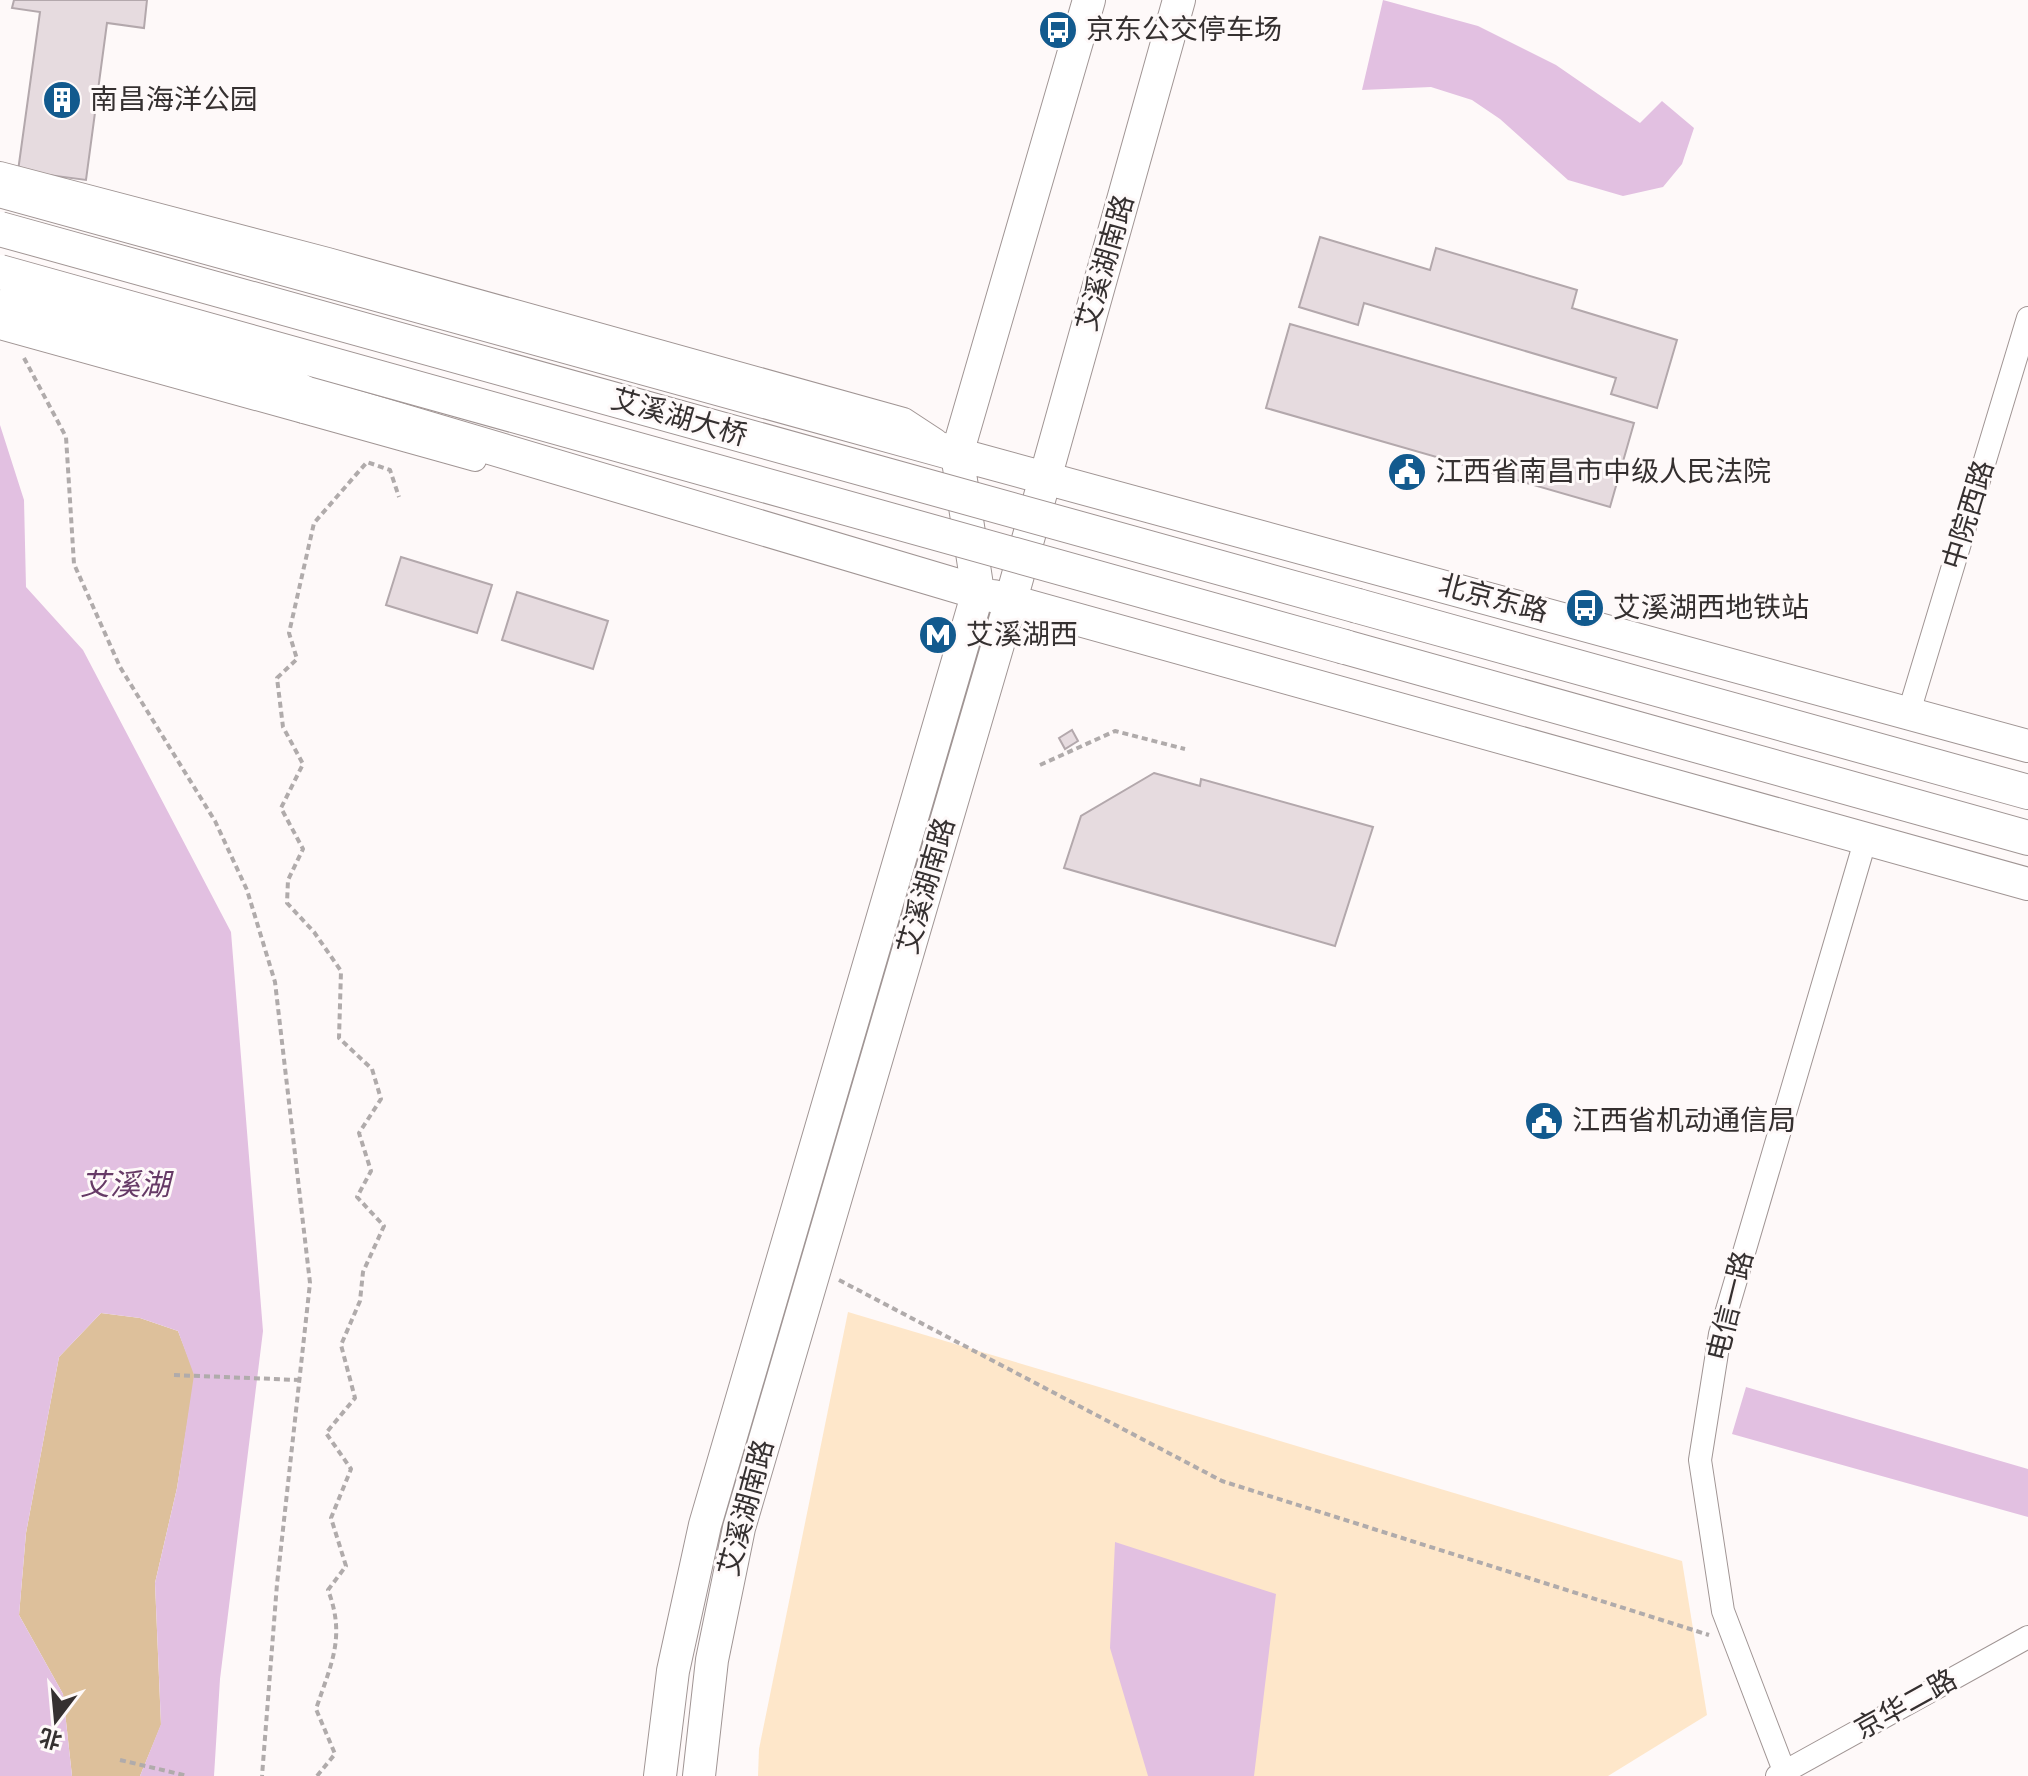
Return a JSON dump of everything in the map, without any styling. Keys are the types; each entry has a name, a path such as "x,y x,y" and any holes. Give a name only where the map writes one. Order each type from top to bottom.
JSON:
{"main road":[{"name":"艾溪湖南路","path":"660,1776 673,1671 705,1525 978,592 957,454 1089,0"},
{"name":"艾溪湖南路","path":"699,1776 712,1660 736,1541 1011,600 1179,0"},
{"path":"0,190 957,454"},
{"name":"艾溪湖大桥","path":"0,229 1358,606"},
{"name":"艾溪湖大桥","path":"0,272 2028,838"},
{"path":"0,307 302,401 2028,884"},
{"name":"北京东路","path":"957,454 2028,746"},
{"name":"北京东路","path":"1358,606 2028,792"}],"street":[{"path":"0,173 328,259 904,419 957,454"},
{"name":"中院西路","path":"1909,712 2028,318"},
{"path":"0,328 302,401"},
{"name":"电信一路","path":"1782,1775 1723,1611 1700,1460 1720,1334 1866,838"},
{"name":"京华二路","path":"1782,1775 2028,1637"}],"path":[{"path":"19,349 66,437 74,564 120,667 215,821 247,890 275,982 310,1283 262,1776"},
{"path":"317,1776 335,1754 316,1709 333,1656 339,1618 328,1590 346,1566 331,1518 351,1469 326,1433 355,1398 341,1345 360,1301 363,1272 384,1226 357,1197 371,1171 359,1133 381,1099 372,1069 339,1038 341,971 314,932 287,903 288,880 303,849 281,808 303,764 283,727 277,678 297,659 289,633 314,523 367,462 390,470 399,497"},
{"path":"1040,765 1115,731 1185,749"},
{"path":"816,1268 1222,1481 1735,1643"},
{"path":"174,1375 299,1380"},
{"path":"120,1760 188,1776"}],"shaded area":[{"path":"848,1312 1682,1561 1707,1715 1608,1776 758,1776 759,1749"},
{"path":"101,1313 140,1318 178,1331 195,1375 177,1488 155,1583 161,1725 140,1776 72,1776 63,1694 19,1615 26,1533 59,1357"}],"water":[{"path":"1383,0 1478,26 1556,65 1640,123 1662,101 1694,128 1682,164 1663,187 1623,196 1568,180 1500,119 1472,100 1431,87 1362,90"},
{"name":"艾溪湖","path":"0,425 24,500 26,587 83,650 231,932 263,1331 220,1679 214,1776 140,1776 161,1724 155,1583 177,1488 194,1375 178,1331 140,1318 101,1313 59,1357 26,1533 19,1615 63,1694 72,1776 0,1776"},
{"path":"1746,1387 2028,1469 2028,1517 1732,1434"},
{"path":"1115,1542 1276,1594 1254,1776 1148,1776 1110,1648"}],"building":[{"name":"南昌海洋公园","path":"14,0 147,0 144,28 107,23 86,180 18,171 40,12 12,8"},
{"path":"1320,237 1430,270 1436,248 1577,290 1572,308 1677,340 1657,408 1611,394 1616,378 1364,303 1358,325 1299,307"},
{"path":"1290,324 1634,423 1610,507 1266,408"},
{"path":"401,557 492,585 477,633 386,605"},
{"path":"517,592 608,621 593,669 502,640"},
{"path":"1072,730 1078,741 1065,749 1059,738"},
{"path":"1154,773 1200,786 1201,779 1373,827 1335,946 1064,868 1081,816"}],"place":[{"name":"京东公交停车场","path":"1058,30"},
{"name":"南昌海洋公园","path":"62,100"},
{"name":"江西省南昌市中级人民法院","path":"1407,472"},
{"name":"艾溪湖西地铁站","path":"1585,608"},
{"name":"艾溪湖西","path":"938,635"},
{"name":"江西省机动通信局","path":"1544,1121"}]}
